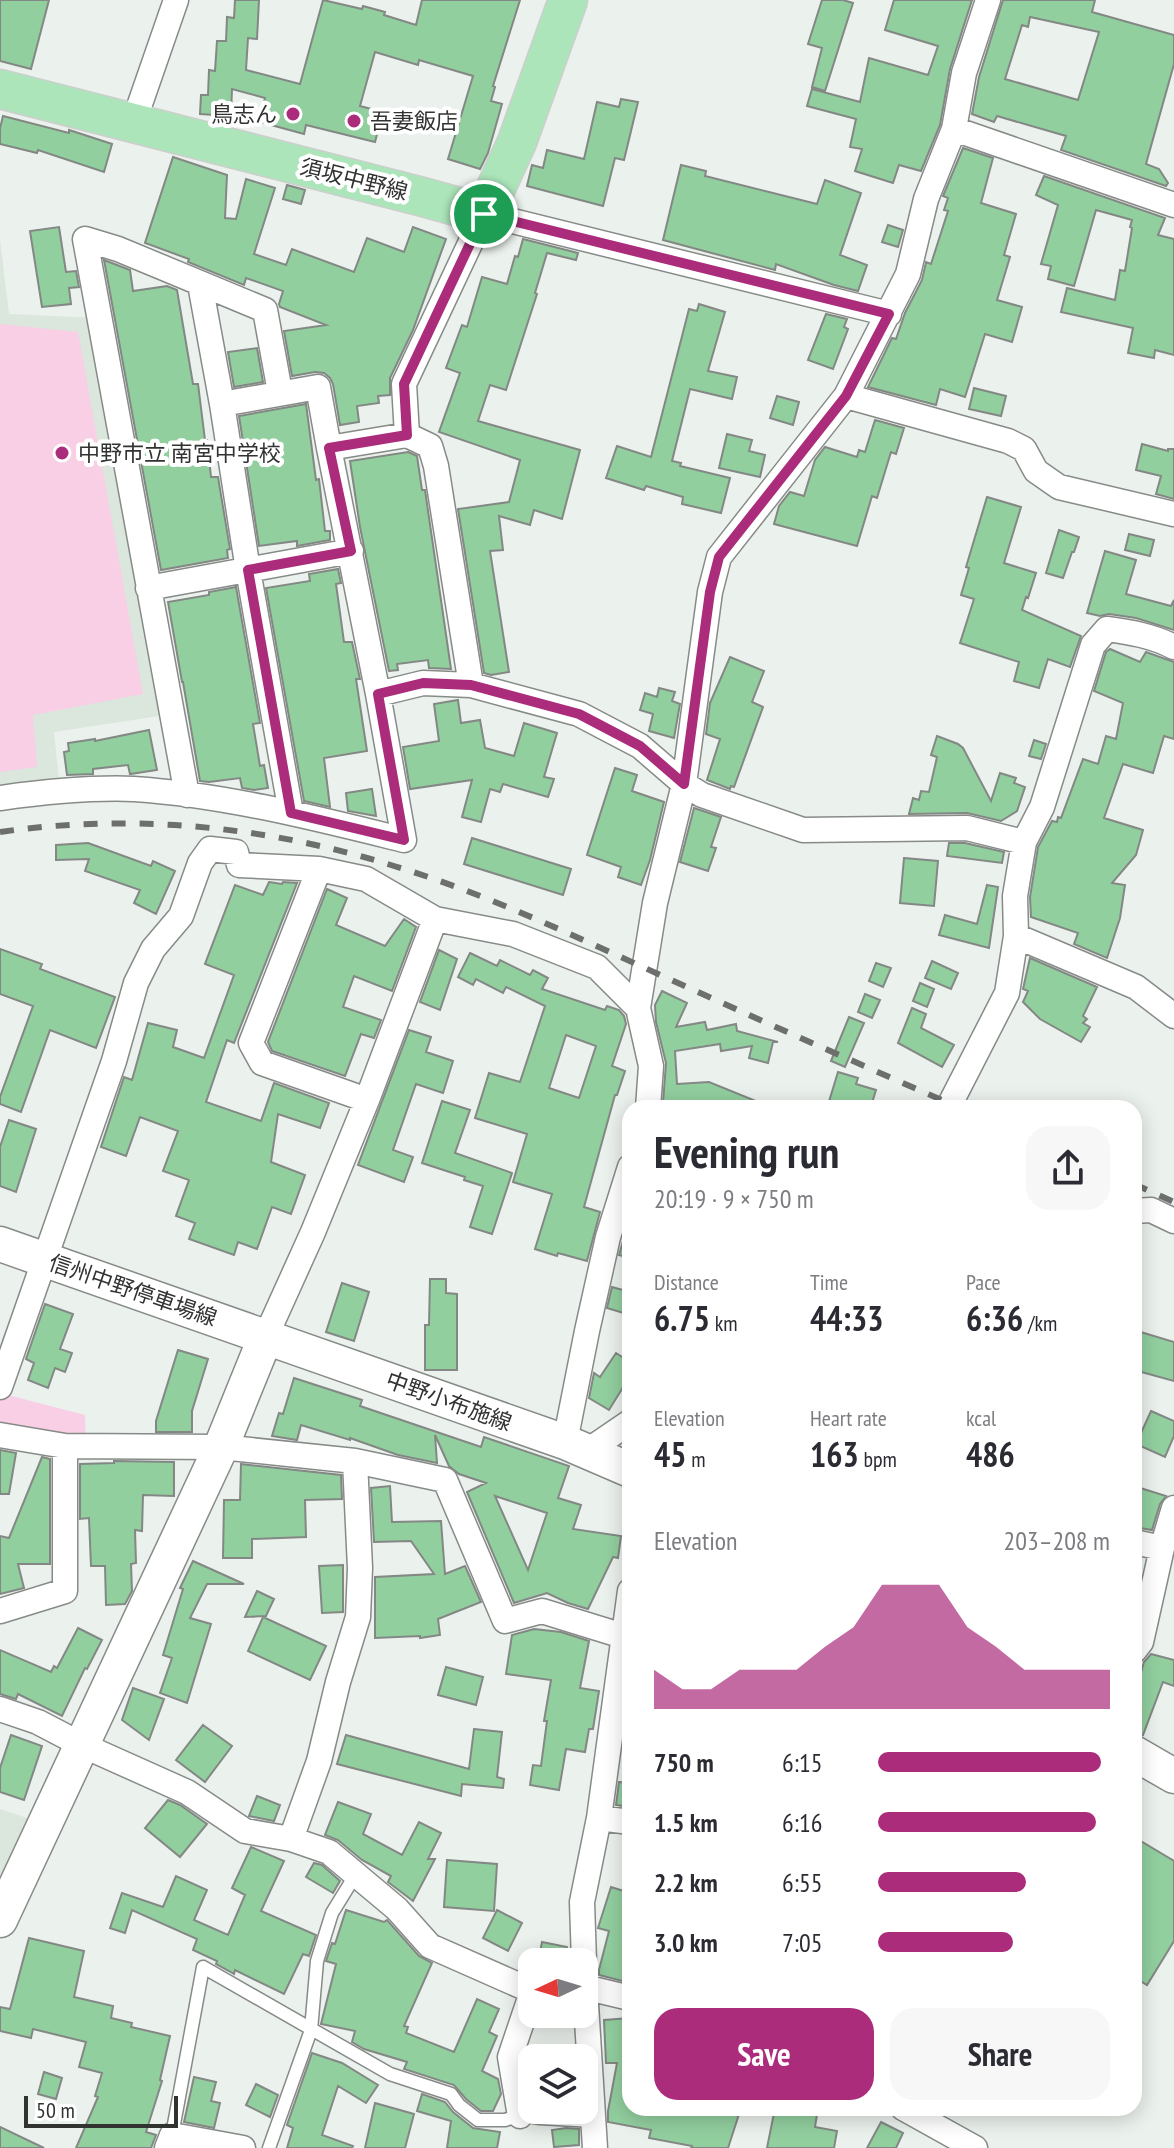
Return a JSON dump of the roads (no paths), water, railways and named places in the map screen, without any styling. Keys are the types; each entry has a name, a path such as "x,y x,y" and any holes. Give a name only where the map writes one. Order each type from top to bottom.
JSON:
{"main road":[{"path":"484,214 517,142 568,0"},
{"name":"須坂中野線","path":"0,89 484,214"},
{"name":"信州中野停車場線","path":"0,1244 266,1336"},
{"path":"0,1920 221,1447 266,1336"},
{"name":"中野小布施線","path":"266,1336 576,1447 622,1467"},
{"path":"1142,1758 1174,1776"}],"street":[{"path":"133,124 176,0"},
{"path":"649,1100 651,1066 638,1008 655,903 684,784 710,592 719,557 846,396 889,314 908,274 926,199 954,129 964,73 988,0"},
{"path":"954,129 1174,205"},
{"path":"407,435 404,384 484,214 889,314"},
{"path":"187,795 85,239 118,249 265,310 280,392"},
{"path":"200,284 291,813"},
{"path":"0,798 60,790 133,789 291,813 404,840 318,387 222,404"},
{"path":"846,396 1008,441 1024,449 1036,471 1059,487 1174,514"},
{"path":"329,448 407,435 430,446 436,466 471,685"},
{"path":"148,588 351,551"},
{"path":"952,1100 1007,993 1016,936 1015,896 1024,842 1042,807 1093,645 1107,629 1133,632 1174,647"},
{"path":"378,694 423,683 471,685 579,714 640,746 684,784 702,795 803,830 967,828 1024,842"},
{"path":"0,1387 114,1061 136,983 153,949 181,916 200,863 210,849 236,852 239,865 319,869 366,879 435,919 513,934 597,967 638,1008"},
{"path":"319,869 251,1043 262,1063 367,1100"},
{"path":"266,1336 367,1100 435,919"},
{"path":"1016,936 1136,987 1174,1016"},
{"path":"576,1447 608,1237 622,1192"},
{"path":"1142,1211 1151,1210 1174,1221"},
{"path":"576,1447 622,1426"},
{"path":"0,1435 65,1446 221,1447 355,1461 445,1480 505,1621 542,1611 622,1636"},
{"path":"0,1611 65,1591 65,1446"},
{"path":"291,1839 319,1761 358,1617 360,1568 355,1461"},
{"path":"1142,1638 1174,1508"},
{"path":"1142,1544 1162,1548"},
{"path":"584,1948 582,1902 599,1818 622,1644"},
{"path":"0,1709 38,1722 187,1792 245,1831 291,1839 329,1852 397,1909 430,1946 518,1986"},
{"path":"599,1818 622,1821"},
{"path":"598,1990 622,1996"},
{"path":"518,2104 510,2057 520,2028"},
{"path":"917,2116 975,2148"},
{"path":"593,2124 595,2148"},
{"path":"169,2142 243,2148"}],"lane":[{"path":"269,2148 311,2030 317,1961 332,1913 356,1874"},
{"path":"169,2142 203,1967 390,2074 451,2094 478,2120 518,2117"}],"railway":[{"path":"0,832 50,826 149,824 248,833 346,852 458,888 521,913 942,1100"},
{"path":"1142,1188 1174,1202"}],"place":[{"name":"鳥志ん","path":"293,114"},
{"name":"吾妻飯店","path":"354,121"},
{"name":"中野市立 南宮中学校","path":"62,453"}]}
